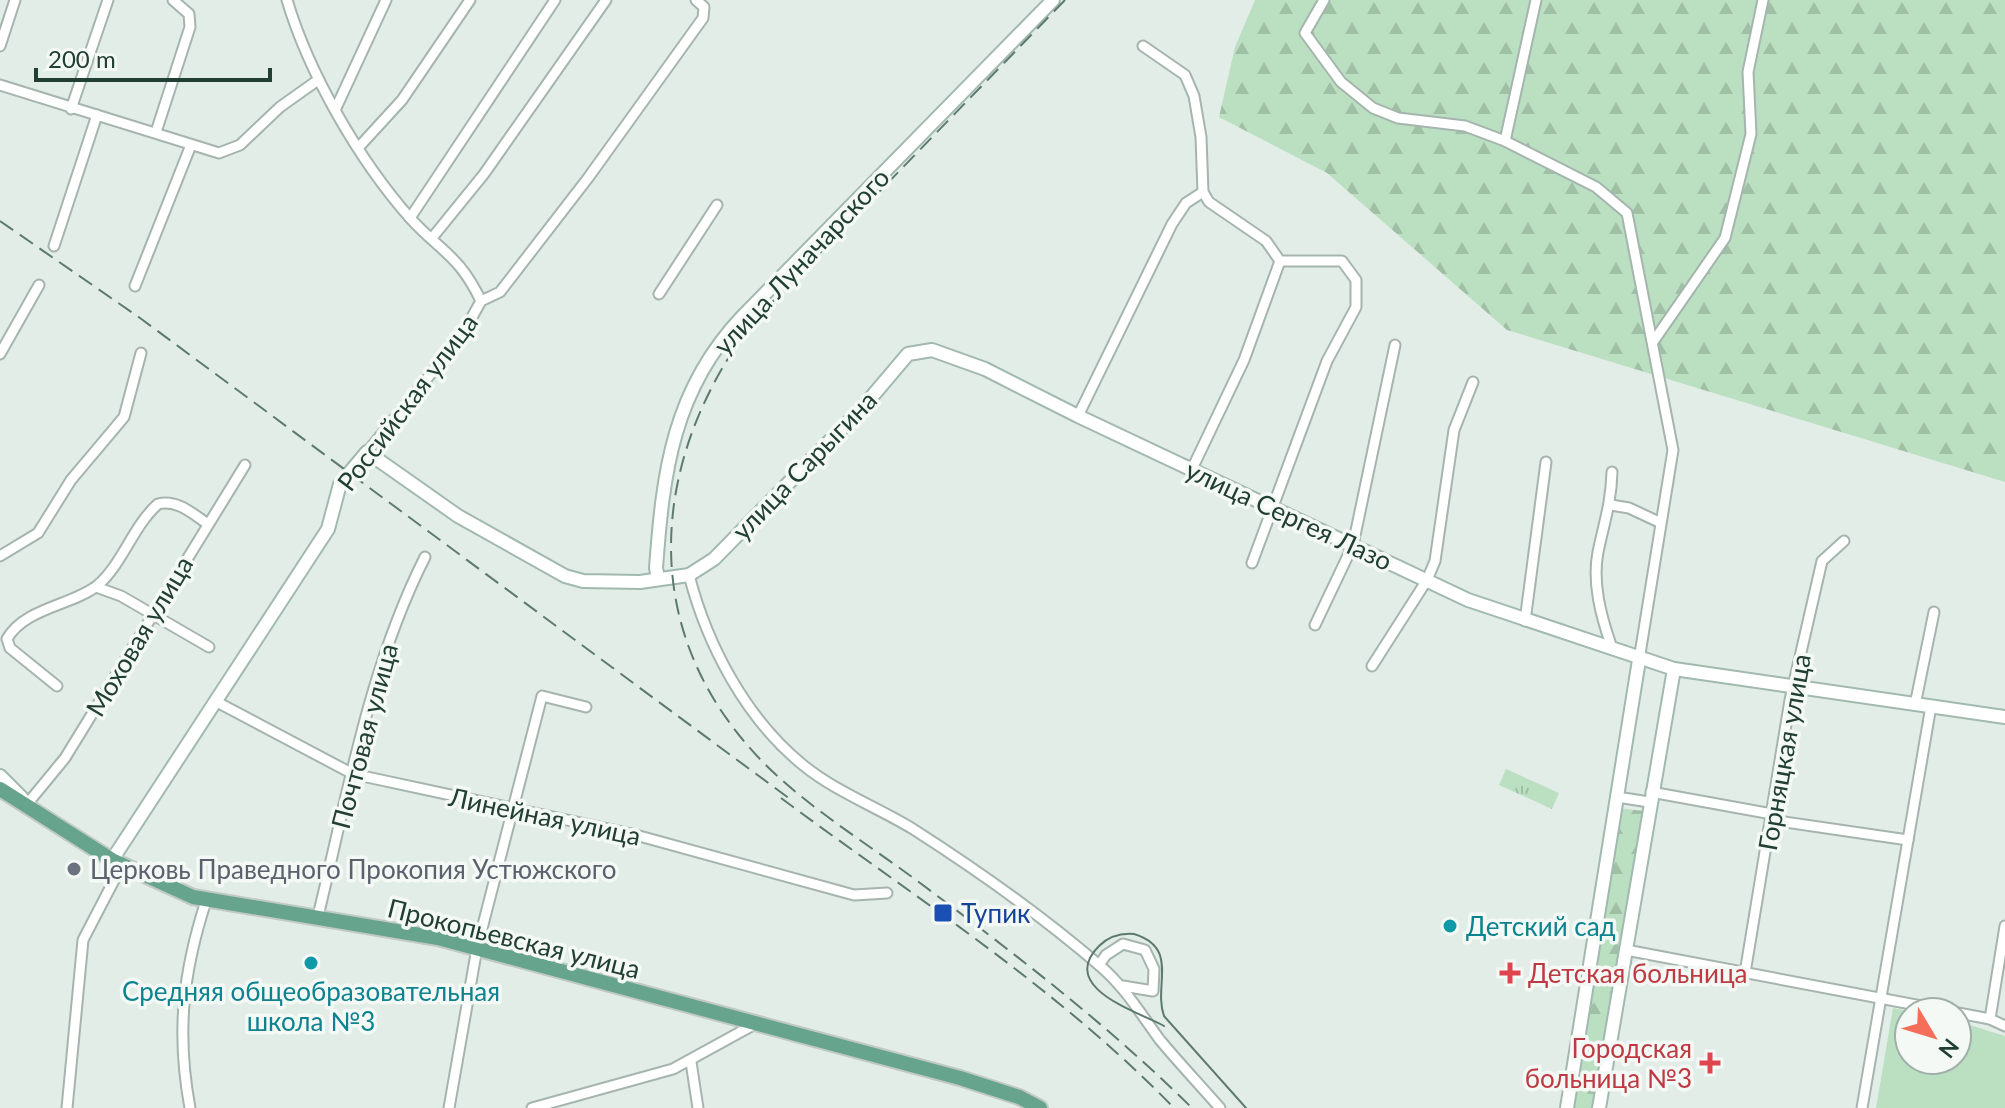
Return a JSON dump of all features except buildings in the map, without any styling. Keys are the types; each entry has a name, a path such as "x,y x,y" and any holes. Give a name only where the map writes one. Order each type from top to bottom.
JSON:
{"main road":[{"name":"улица Луначарского","path":"658,578 656,568 663,482 673,433 712,355 742,317 1053,0"},
{"name":"улица Сарыгина","path":"689,575 714,559 758,516 908,354 921,349 946,353"},
{"name":"улица Сергея Лазо","path":"946,353 1427,580 1525,621 1611,645 1639,660 1674,669"},
{"path":"367,452 458,516 565,576 616,583 689,575"},
{"name":"Российская улица","path":"117,862 215,701 328,529 340,484 367,452"},
{"path":"1567,1108 1639,660"},
{"path":"1599,1108 1674,669 1794,689 2005,717"},
{"name":"Прокопьевская улица","path":"0,776 28,803 117,862 155,882 206,901 438,938 960,1078 1019,1097 1040,1108"},
{"path":"0,789 28,803"}],"street":[{"path":"0,46 15,0"},
{"path":"71,109 108,0"},
{"path":"156,132 190,27 189,14 173,0"},
{"path":"287,0 302,48 358,148 410,218 458,260 481,301"},
{"path":"336,108 386,0"},
{"path":"358,148 402,100 470,0"},
{"path":"410,218 555,0"},
{"path":"432,238 484,174 606,0"},
{"path":"1324,0 1305,33 1341,82 1373,108 1398,118 1465,126 1505,141 1596,187 1627,213 1673,450 1639,660"},
{"path":"1505,141 1536,0"},
{"path":"1653,342 1725,238 1751,134 1748,72 1763,0"},
{"name":"Российская улица","path":"367,452 461,337 481,301 500,292 588,178 703,18 700,4"},
{"path":"1143,46 1185,75 1190,86 1201,137 1203,192 1225,215 1266,241 1280,261"},
{"path":"1,85 219,153 229,152 318,80"},
{"path":"54,246 97,115"},
{"path":"135,286 191,145"},
{"path":"1078,416 1172,224 1186,203 1203,192"},
{"path":"659,294 717,205"},
{"path":"1252,563 1327,361 1359,293 1349,267 1334,260 1280,261"},
{"path":"1192,469 1244,360 1280,261"},
{"path":"0,354 39,285"},
{"path":"1315,625 1353,545 1395,345"},
{"path":"0,556 38,533 71,480 124,417 141,353"},
{"path":"1372,666 1427,580 1440,541 1454,430 1473,382"},
{"path":"1525,621 1546,462"},
{"name":"Моховая улица","path":"28,803 65,758 245,465"},
{"path":"1611,645 1598,598 1597,555 1611,505 1612,472"},
{"path":"57,686 10,648 7,639 24,621 96,587 158,504 170,503 184,508 208,524"},
{"path":"1611,505 1629,508 1659,522"},
{"name":"Горняцкая улица","path":"1745,973 1794,689 1822,561 1844,541"},
{"name":"Почтовая улица","path":"317,920 374,687 397,613 425,557"},
{"path":"689,575 705,632 722,664 759,717 802,764 915,830 1032,912 1099,965 1123,986 1159,1038 1220,1108"},
{"path":"96,587 121,596 209,647"},
{"path":"1915,705 1934,612"},
{"path":"449,1108 477,948 542,696 586,707"},
{"name":"Линейная улица","path":"215,701 353,774 632,834 854,895 887,893"},
{"path":"1862,1108 1931,706"},
{"path":"1617,797 1650,797 1908,840"},
{"path":"67,1108 83,940 117,862"},
{"path":"190,1108 181,1005 194,936 206,901"},
{"path":"1990,1019 2005,926"},
{"path":"1099,965 1106,955 1123,944 1145,950 1154,969 1153,991 1123,986"},
{"path":"1626,950 1881,996 1990,1019 2005,1026"},
{"path":"532,1108 691,1062 755,1024"},
{"path":"691,1062 698,1108"}],"green space":[{"path":"1255,0 2005,0 2005,482 1507,330 1327,173 1219,117 1235,47"},
{"path":"1506,769 1559,793 1552,809 1499,785"},
{"path":"1616,808 1645,811 1595,1108 1572,1108"},
{"path":"1893,1008 1893,1076 1973,1076 1973,1026 2005,1036 2005,1108 1876,1108"}],"tram line":[{"path":"1164,1026 1121,1006 1095,986 1088,974 1089,961 1107,940 1134,934 1157,948 1161,958 1164,1016 1246,1108"}],"railway":[{"path":"1065,0 753,322 721,371 696,423 679,476 672,530 673,584 686,638 708,690 761,760 801,796 949,904 1056,988 1126,1046 1192,1108"},
{"path":"0,221 140,318 794,802"},
{"path":"781,798 1034,983 1129,1064 1174,1108"}],"place":[{"name":"Церковь Праведного Прокопия Устюжского","path":"74,869"},
{"name":"Тупик","path":"943,913"},
{"name":"Детский сад","path":"1450,926"},
{"name":"Средняя общеобразовательная школа №3","path":"311,963"},
{"name":"Детская больница","path":"1510,973"},
{"name":"Городская больница №3","path":"1710,1063"}]}
